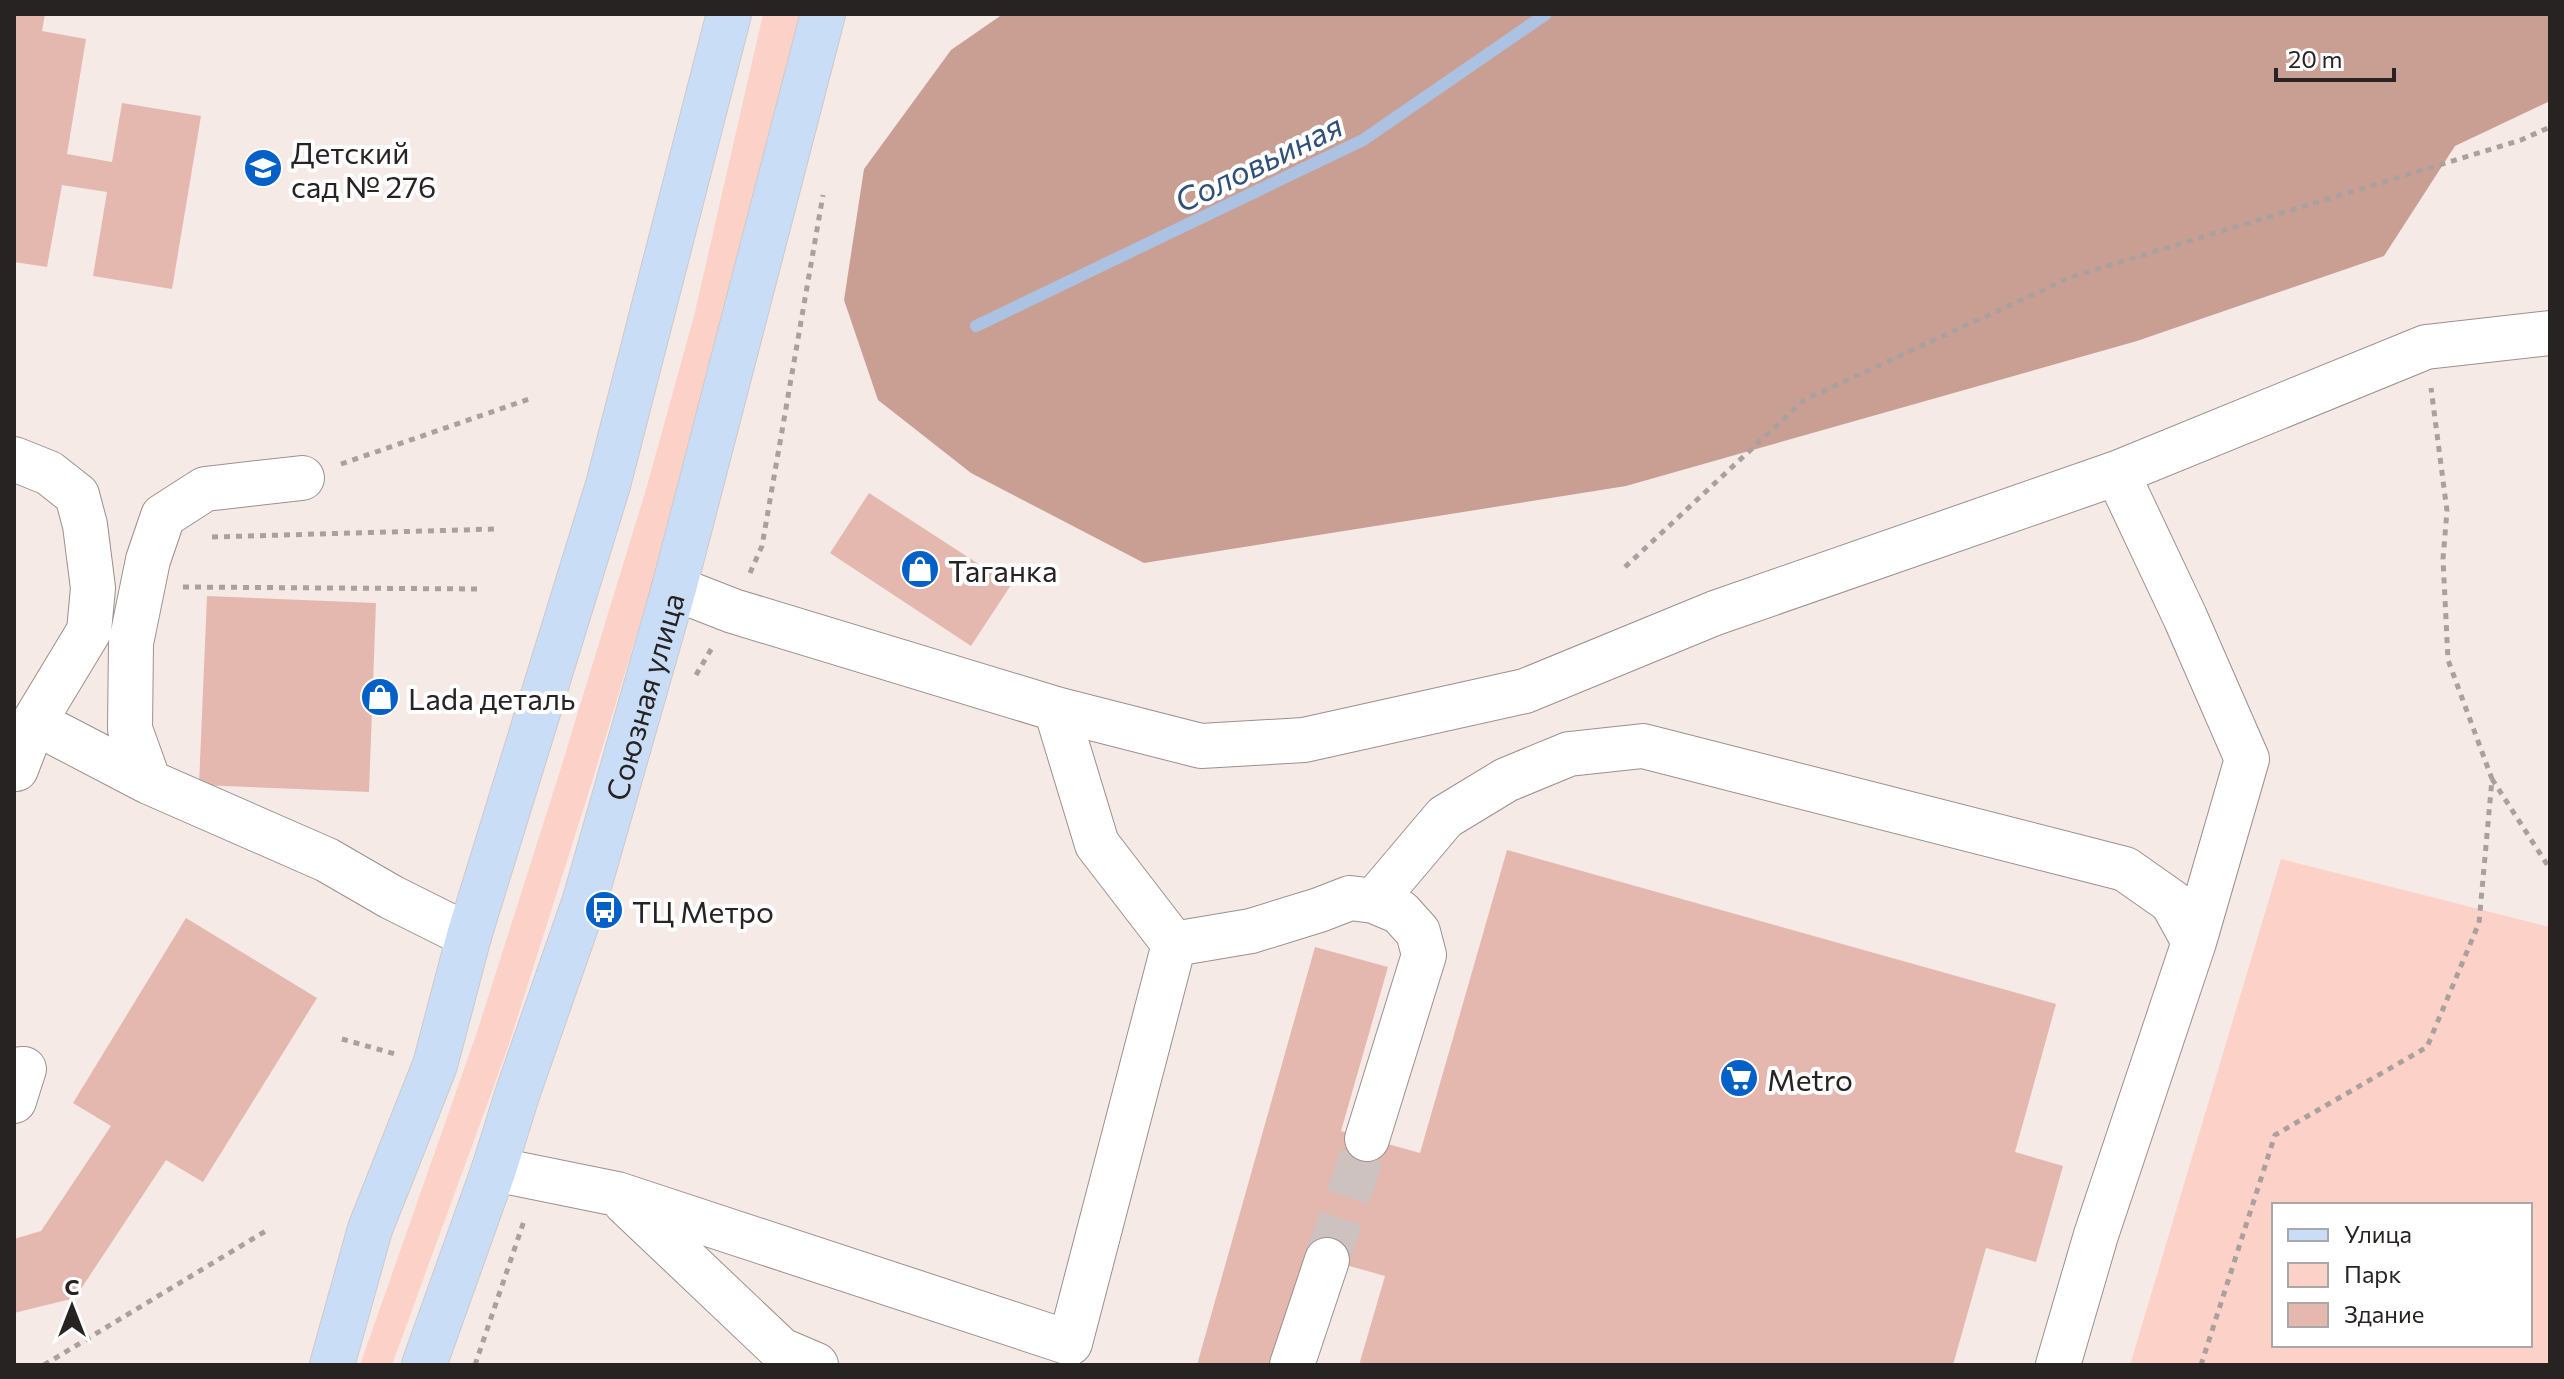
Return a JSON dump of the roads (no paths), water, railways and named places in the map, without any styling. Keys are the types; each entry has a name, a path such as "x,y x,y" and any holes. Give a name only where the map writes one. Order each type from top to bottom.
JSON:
{"main road":[{"path":"332,1365 370,1229 435,1065 469,936 608,485 729,14"},
{"name":"Союзная улица","path":"424,1365 585,900 674,588 823,14"}],"lane":[{"path":"674,588 733,611 1056,709 1201,746 1304,740 1525,691 1715,613 2117,473 2426,347 2550,333"},
{"path":"14,459 49,473 77,495 85,525 93,588 89,631 34,722 16,769"},
{"path":"2058,1365 2096,1235 2194,942 2247,759 2117,473"},
{"path":"149,782 130,729 131,643 163,516 205,489 302,478"},
{"path":"1056,709 1097,844 1174,944"},
{"path":"34,722 149,782 327,860 391,897 469,936"},
{"path":"1374,901 1445,817 1506,780 1569,754 1643,746 2125,869 2172,902 2194,942"},
{"path":"1174,944 1251,931 1350,898 1374,901 1400,912 1418,932 1424,955 1367,1139"},
{"path":"494,1169 617,1194 1070,1343 1174,944"},
{"path":"14,1070 24,1069 14,1101"},
{"path":"617,1194 781,1350 816,1365"},
{"path":"1292,1365 1327,1260"}],"waterway":[{"name":"Соловьиная","path":"976,326 1363,140 1546,14"}],"tunnel":[{"path":"1327,1260 1367,1139"}],"place":[{"name":"Детский сад № 276","path":"263,168"},
{"name":"Таганка","path":"920,569"},
{"name":"Lada деталь","path":"380,697"},
{"name":"ТЦ Метро","path":"604,910"},
{"name":"Metro","path":"1739,1078"}]}
